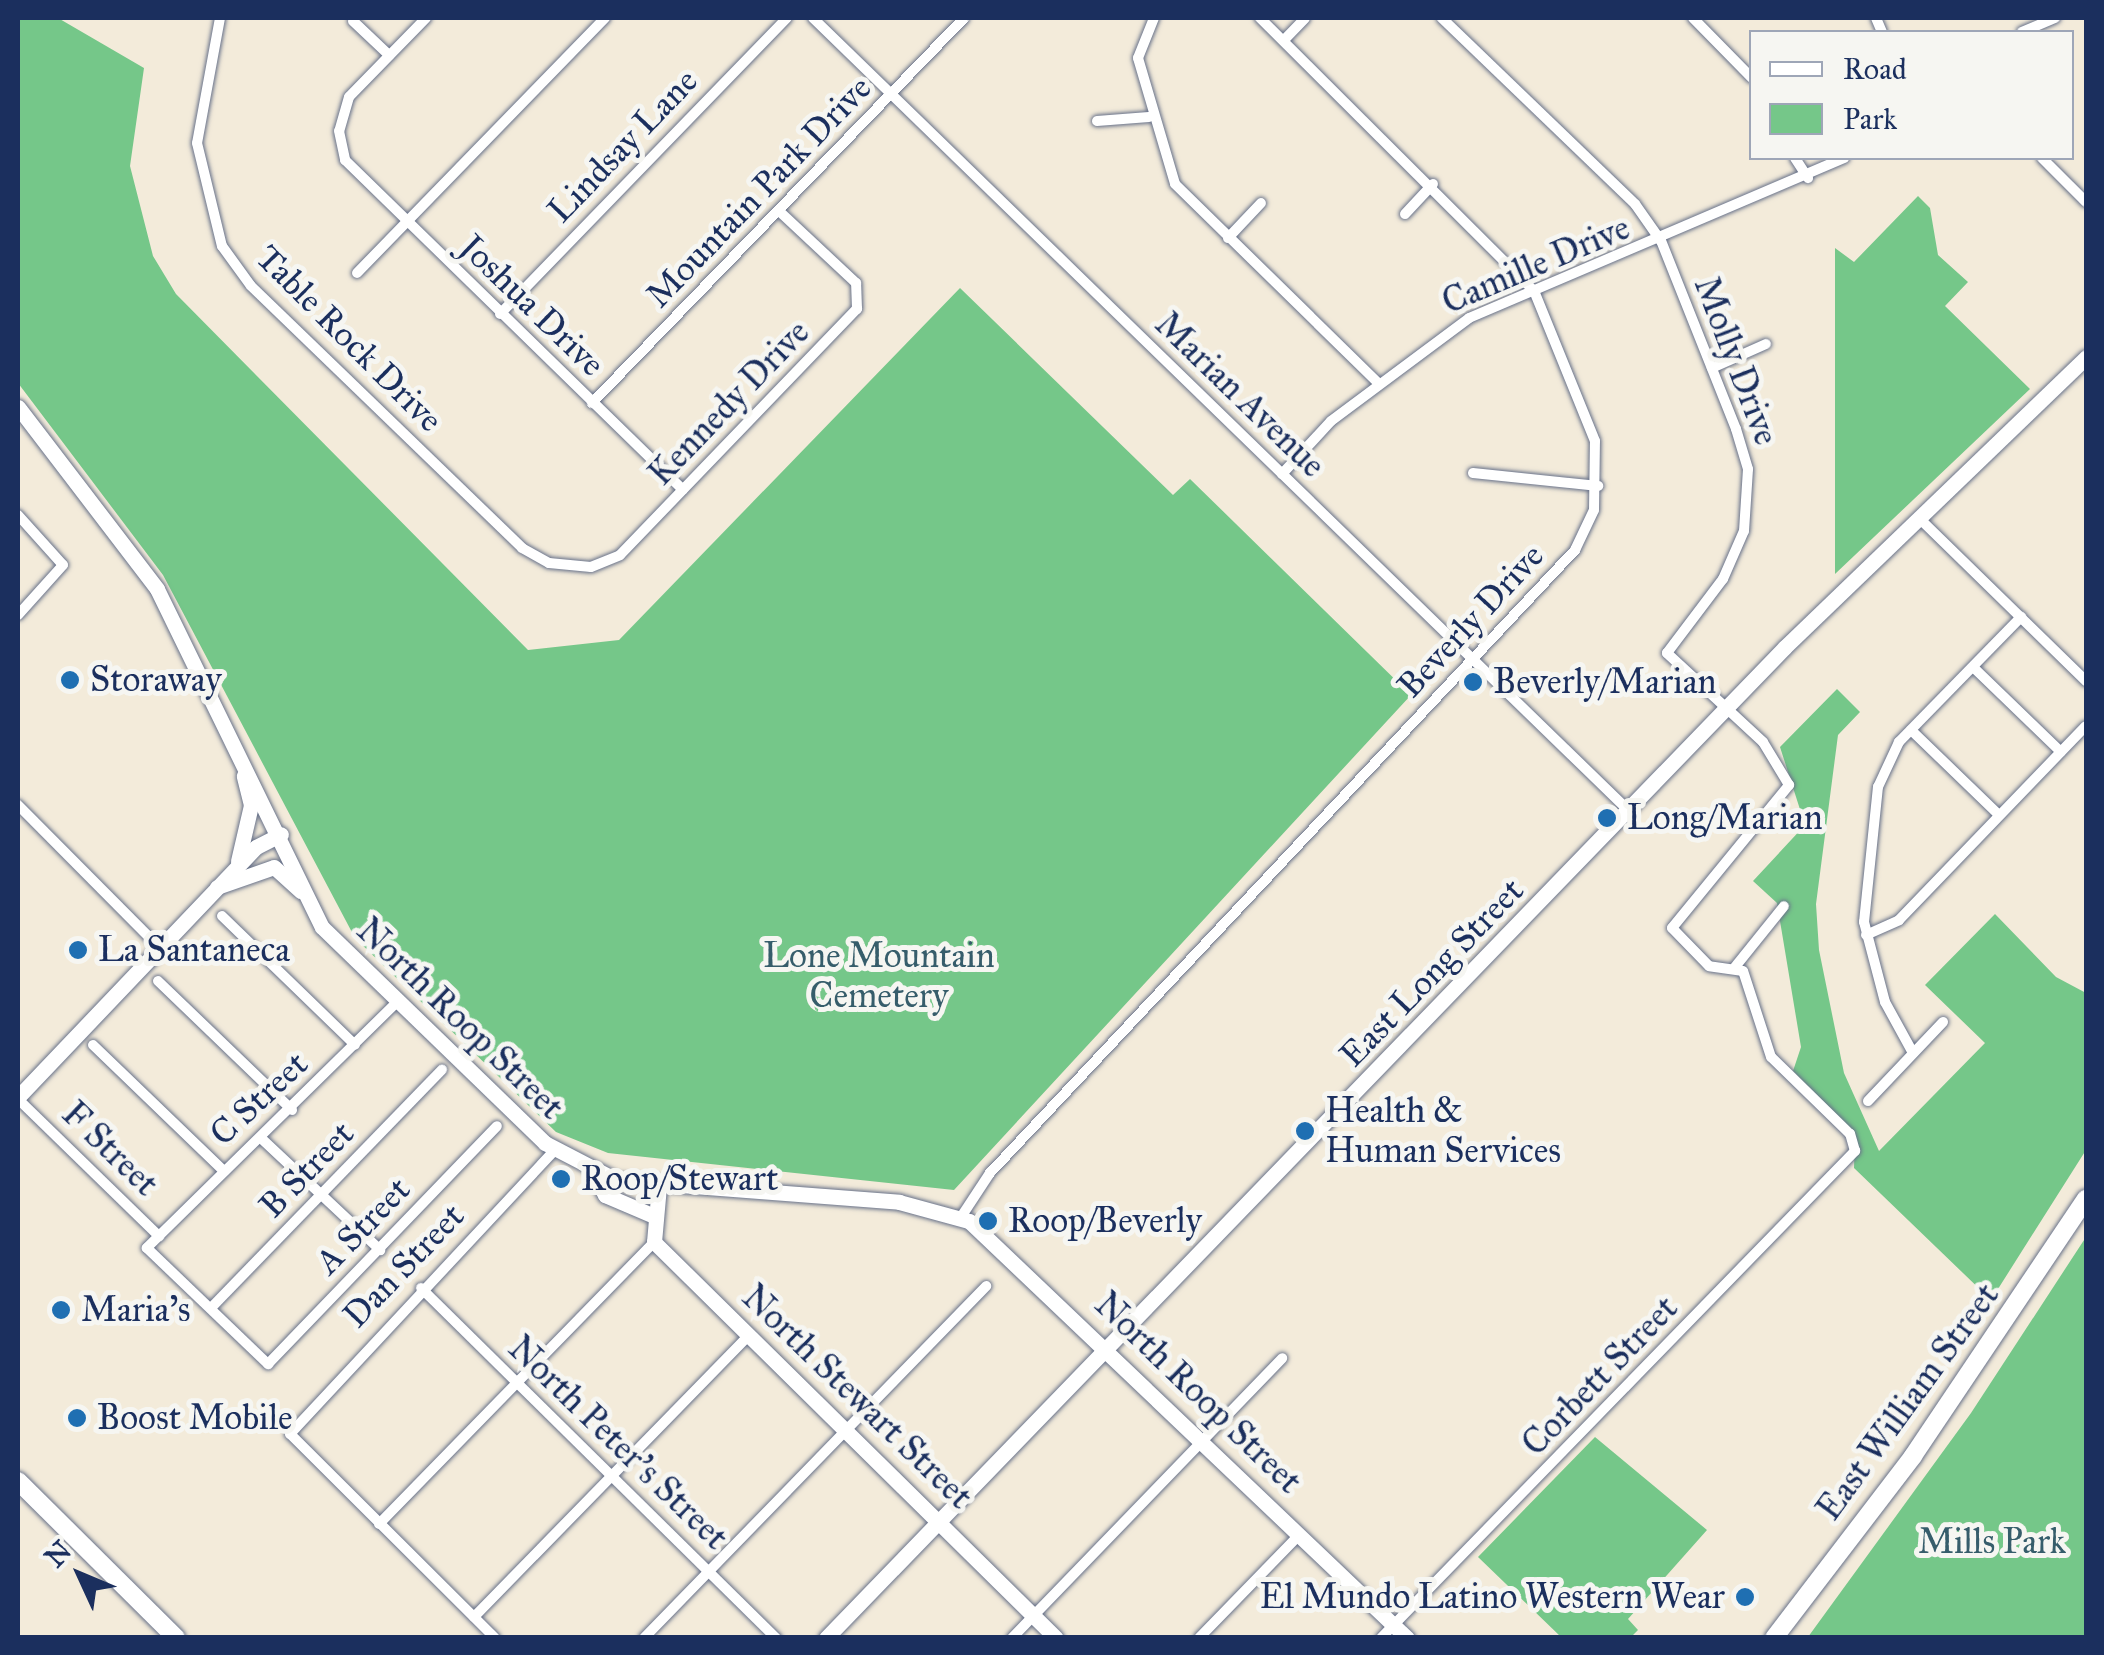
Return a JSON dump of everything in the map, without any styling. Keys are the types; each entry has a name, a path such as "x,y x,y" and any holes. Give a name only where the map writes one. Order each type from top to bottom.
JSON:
{"main road":[{"name":"East William Street","path":"1777,1636 1913,1456 2086,1199"},
{"path":"18,1481 176,1638"}],"street":[{"name":"Table Rock Drive","path":"220,18 197,143 203,197 222,246 251,286 522,548"},
{"path":"353,21 389,55 426,18"},
{"path":"357,272 605,18"},
{"name":"Lindsay Lane","path":"500,314 786,18"},
{"name":"Marian Avenue","path":"813,18 1629,812"},
{"name":"Mountain Park Drive","path":"592,403 964,18"},
{"path":"1154,18 1138,58 1149,117 1175,184 1378,383"},
{"name":"Beverly Drive","path":"961,1217 995,1168 1575,550 1598,486 1595,441 1534,291 1433,184 1260,18"},
{"path":"1284,40 1305,18"},
{"name":"Molly Drive","path":"1442,18 1635,204 1661,241 1744,452 1749,502 1723,580 1666,653 1774,757 1788,791 1672,921 1705,963 1736,967"},
{"path":"1692,18 1749,75"},
{"path":"2027,30 2055,18"},
{"name":"Joshua Drive","path":"389,55 345,105 346,160 406,223 684,490"},
{"path":"1097,121 1149,117"},
{"path":"1797,160 1808,178"},
{"name":"Camille Drive","path":"1282,474 1378,383 1468,318 1661,241 1808,178 1840,160"},
{"path":"2044,160 2086,202"},
{"path":"1406,214 1433,184"},
{"path":"1228,238 1262,202"},
{"name":"Kennedy Drive","path":"522,548 563,567 604,564 684,490 861,302 856,283 779,211"},
{"path":"1712,368 1766,344"},
{"name":"East Long Street","path":"826,1638 1727,709 2086,356"},
{"name":"North Roop Street","path":"18,406 157,589 238,758 282,834 302,892 322,927 555,1150 594,1175 659,1186 864,1198 961,1217 1108,1349 1408,1638"},
{"path":"1473,472 1598,486"},
{"path":"18,515 63,566 18,616"},
{"path":"1921,520 2086,680"},
{"path":"1914,1053 1885,1002 1866,934 1861,894 1878,787 1912,730 2021,617"},
{"path":"1973,666 2061,752"},
{"path":"1866,934 1900,920 2086,726"},
{"path":"1912,730 1999,815"},
{"path":"236,867 251,805 238,758"},
{"path":"18,805 160,948"},
{"path":"18,1098 236,867 282,834"},
{"path":"217,886 274,868 302,892"},
{"path":"1736,967 1784,906"},
{"path":"222,916 355,1045"},
{"name":"Corbett Street","path":"1382,1638 1855,1151 1850,1134 1770,1058 1747,977 1736,967"},
{"path":"158,981 292,1110"},
{"name":"C Street","path":"159,1236 223,1170 262,1140 397,1002"},
{"path":"1868,1101 1943,1022"},
{"path":"93,1045 223,1170"},
{"name":"B Street","path":"210,1308 442,1070"},
{"name":"F Street","path":"18,1098 159,1236 147,1248 268,1364"},
{"name":"A Street","path":"268,1364 497,1126"},
{"path":"262,1140 380,1250"},
{"name":"Dan Street","path":"380,1524 294,1442 293,1421 555,1150"},
{"path":"594,1175 604,1195 654,1216"},
{"path":"495,1638 380,1524 654,1242 659,1186"},
{"name":"North Stewart Street","path":"654,1242 1056,1638"},
{"path":"644,1638 986,1286"},
{"name":"North Peter's Street","path":"421,1288 776,1638"},
{"path":"474,1618 749,1334"},
{"path":"1012,1638 1282,1358"},
{"path":"1199,1638 1300,1534"}],"green space":[{"name":"Lone Mountain Cemetery","path":"18,18 58,18 144,68 130,166 153,256 176,294 528,650 619,640 960,288 1173,495 1190,479 1411,695 954,1190 608,1153 556,1132 355,938 163,575 18,383"},
{"path":"1918,196 1930,208 1938,255 1968,282 1945,306 2030,389 1835,574 1835,248 1854,262"},
{"path":"1837,689 1860,712 1838,735 1816,904 1819,950 1844,1073 1879,1151 1985,1043 1925,985 1995,914 2056,977 2086,993 2086,1150 1991,1300 1854,1168 1855,1134 1793,1071 1801,1047 1777,903 1753,881 1805,825 1780,747"},
{"name":"Mills Park","path":"2086,1237 2086,1637 1808,1637 1971,1413"},
{"path":"1595,1437 1707,1530 1628,1619 1638,1630 1631,1637 1561,1637 1478,1557"}],"place":[{"name":"Storaway","path":"70,680"},
{"name":"Beverly/Marian","path":"1473,682"},
{"name":"Long/Marian","path":"1607,818"},
{"name":"La Santaneca","path":"78,950"},
{"name":"Health & Human Services","path":"1305,1131"},
{"name":"Roop/Stewart","path":"561,1179"},
{"name":"Roop/Beverly","path":"988,1221"},
{"name":"Maria's","path":"61,1310"},
{"name":"Boost Mobile","path":"77,1418"},
{"name":"El Mundo Latino Western Wear","path":"1745,1597"}]}
